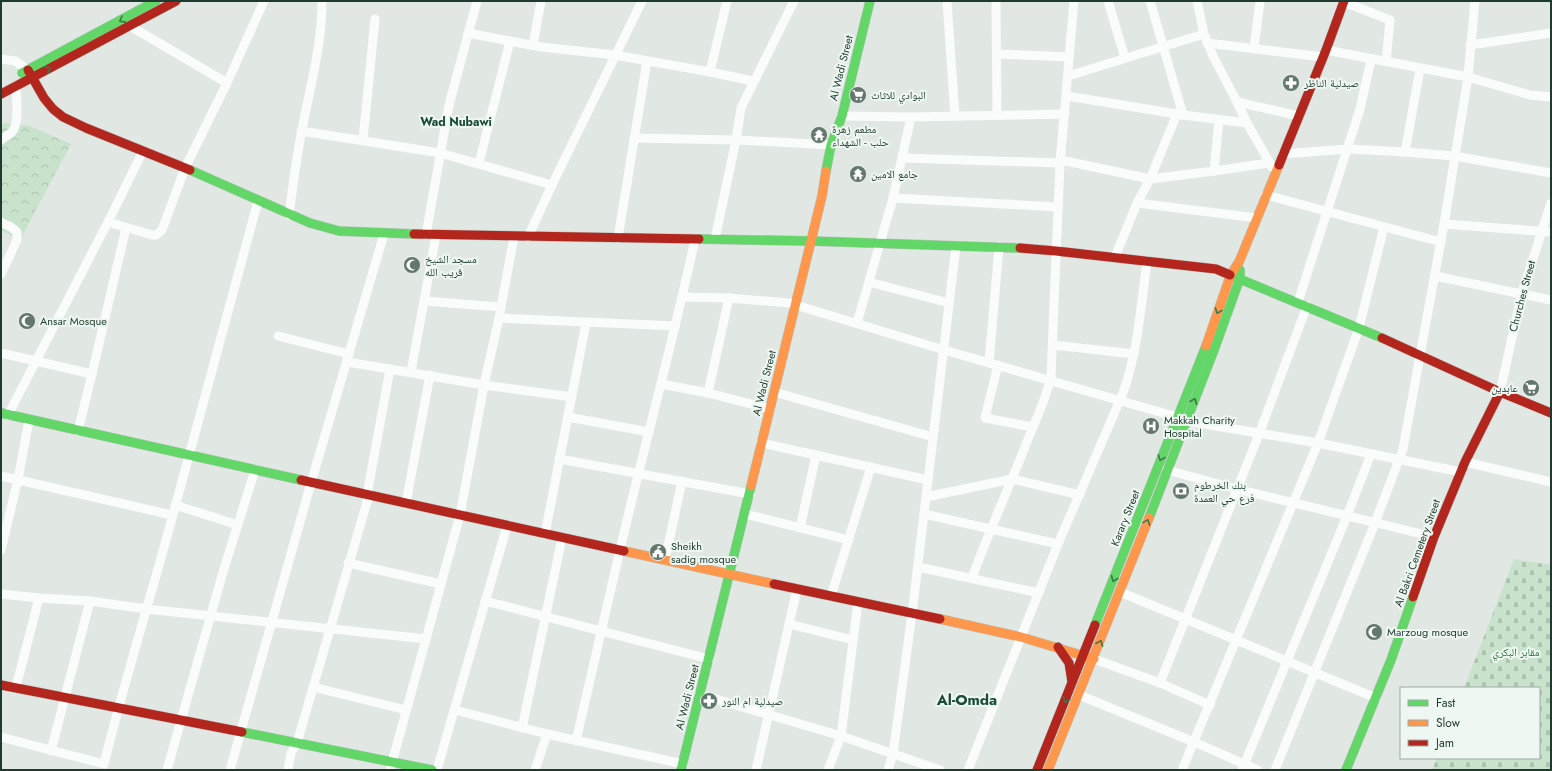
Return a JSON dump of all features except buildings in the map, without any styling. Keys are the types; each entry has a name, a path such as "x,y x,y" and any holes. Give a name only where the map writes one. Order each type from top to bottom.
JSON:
{"street":[{"path":"1,94 16,86 30,74 156,1"},
{"path":"1,85 30,74 130,26 176,1"},
{"path":"108,222 152,235 159,234 162,230 186,168 227,84 264,1"},
{"path":"289,215 301,132 316,66 321,31 322,1"},
{"path":"426,235 451,96 477,1"},
{"path":"532,45 541,1"},
{"path":"528,237 642,1"},
{"path":"710,72 727,1"},
{"path":"715,239 736,140 741,108 753,81 794,1"},
{"name":"Al Wadi Street","path":"682,767 822,196 831,144 842,116 870,1"},
{"path":"947,1 955,116"},
{"path":"996,1 997,114"},
{"path":"972,578 990,528 1033,428 1050,381 1053,345 1060,162 1067,96 1074,1"},
{"path":"1108,1 1124,58"},
{"path":"1115,257 1137,203 1150,179 1180,114 1150,1"},
{"path":"1197,1 1204,34 1213,56 1247,123 1275,172"},
{"path":"1254,48 1260,1"},
{"path":"1240,278 1239,262 1325,53 1344,1 1390,20 1386,62"},
{"path":"1275,770 1400,459 1421,355 1468,78 1475,1"},
{"path":"363,140 375,19"},
{"path":"130,26 227,84"},
{"path":"468,33 532,45 615,55 753,81"},
{"path":"1470,45 1551,33"},
{"path":"1068,76 1204,34"},
{"path":"479,163 510,41"},
{"path":"1208,43 1325,53 1386,62 1468,78 1530,95 1551,97"},
{"path":"996,54 1069,58"},
{"path":"1,59 15,61 30,74 44,98 53,109 63,117 86,128 186,168 289,215 310,223 339,231 384,234 811,241 999,247 1056,251 1216,269 1359,328 1551,414"},
{"path":"1160,683 1259,434 1302,304 1326,212 1348,149 1363,99 1371,60"},
{"path":"618,238 647,61"},
{"path":"1405,152 1420,69"},
{"path":"1,140 12,132 14,127 17,114 16,86"},
{"path":"1067,96 1247,123"},
{"path":"1237,102 1299,116"},
{"path":"842,116 1065,114"},
{"path":"857,323 893,198 911,116"},
{"path":"1214,171 1220,120"},
{"path":"301,132 363,140 440,153 552,185"},
{"path":"635,138 831,144"},
{"path":"1284,154 1348,149 1405,152 1454,156 1551,173"},
{"path":"143,151 36,362 5,414 507,526 1021,637 1083,655 1160,683 1210,705"},
{"path":"902,158 1060,162 1150,179 1269,163"},
{"path":"1266,195 1441,242"},
{"path":"893,198 1058,207"},
{"path":"1,737 103,767 118,707 258,201"},
{"path":"1137,203 1257,218"},
{"name":"Churches Street","path":"1500,392 1522,293 1551,203"},
{"path":"1,222 12,227 17,232 17,240 1,274"},
{"path":"1444,224 1551,232"},
{"path":"1182,770 1295,503 1318,443 1359,328 1384,227"},
{"path":"78,431 126,228"},
{"path":"230,770 242,732 311,482 384,234"},
{"path":"411,372 436,235"},
{"path":"391,766 460,515 484,385 499,318 514,237"},
{"path":"576,741 620,550 695,239"},
{"path":"888,770 894,754 956,246"},
{"path":"999,247 994,364 985,418 1033,428"},
{"path":"968,770 1040,593 1058,544 1129,378 1134,354 1147,261"},
{"name":"Karary Street","path":"1037,770 1209,338 1231,274 1239,262"},
{"path":"1435,276 1551,300"},
{"name":"Karary Street","path":"1048,770 1094,659 1240,278"},
{"path":"869,282 949,303"},
{"path":"682,297 778,301 796,304 944,350 1177,417"},
{"path":"708,393 729,298"},
{"path":"424,301 501,307"},
{"path":"499,318 675,326"},
{"path":"545,534 586,323"},
{"path":"278,336 348,358 390,368 484,385 572,397"},
{"path":"1053,345 1134,354"},
{"path":"1,353 92,374"},
{"path":"288,770 291,753 297,743 368,495 390,368"},
{"path":"406,503 430,375"},
{"path":"661,384 708,393 770,409"},
{"path":"774,392 933,437"},
{"name":"Al Bakri Cemetery Street","path":"1346,770 1399,638 1434,537 1465,462 1500,392"},
{"path":"568,417 649,432"},
{"path":"1,550 18,479 29,420"},
{"path":"1186,421 1318,443 1461,472"},
{"path":"762,443 928,480"},
{"path":"1244,767 1371,454"},
{"path":"800,528 816,455"},
{"path":"559,459 750,494"},
{"path":"1465,462 1551,482"},
{"path":"831,596 871,467"},
{"path":"167,770 211,615 255,470"},
{"path":"1167,470 1237,489 1434,537"},
{"path":"1,476 172,515"},
{"path":"926,497 1012,479 1080,495"},
{"path":"665,560 682,481"},
{"path":"175,505 238,525"},
{"path":"745,514 849,540"},
{"path":"924,514 1058,544"},
{"path":"437,770 507,526"},
{"path":"522,728 562,538"},
{"path":"348,563 441,584"},
{"path":"918,567 1040,593"},
{"path":"756,770 797,589"},
{"path":"1120,592 1376,698"},
{"path":"1,594 90,601 146,609 426,639"},
{"path":"16,687 39,598"},
{"path":"51,751 90,601"},
{"path":"485,601 602,630 709,659"},
{"path":"828,770 841,736 858,602"},
{"path":"789,624 853,640"},
{"path":"1058,647 1068,658 1070,663 1072,684"},
{"path":"1,685 297,743 391,766 432,770"},
{"path":"313,687 406,710"},
{"path":"699,694 841,736 940,770"},
{"path":"1079,695 1194,742 1244,767 1258,770"},
{"path":"455,710 682,767"},
{"path":"535,770 547,734"},
{"path":"1052,734 1062,737"}],"green space":[{"path":"5,123 30,126 71,144 20,240 1,230 1,125"},
{"name":"مقابر البكري","path":"1514,559 1551,565 1551,770 1432,770 1437,759 1540,759 1540,687 1464,687"}],"traffic: fast":[{"path":"22,73 156,1"},
{"path":"826,171 831,145 842,116 870,1"},
{"path":"190,170 310,223 339,231 414,234"},
{"path":"699,239 1020,248"},
{"path":"1149,518 1214,350 1240,278 1240,270"},
{"path":"1230,275 1382,338"},
{"path":"1095,625 1206,346"},
{"path":"1,413 301,480"},
{"path":"681,770 751,486"},
{"path":"1346,770 1391,660 1413,597"},
{"path":"242,732 432,770"}],"traffic: slow":[{"path":"1206,346 1231,274 1239,262 1279,165"},
{"path":"751,486 822,196 826,171"},
{"path":"1048,770 1149,518"},
{"path":"624,551 774,584"},
{"path":"940,619 1021,637 1094,659"}],"traffic: jam":[{"path":"1,94 176,1"},
{"path":"1279,165 1326,50 1344,1"},
{"path":"28,70 44,98 53,109 63,117 86,128 190,170"},
{"path":"414,234 699,239"},
{"path":"1020,248 1216,269 1230,275"},
{"path":"1382,338 1500,392 1551,413"},
{"path":"1413,597 1434,537 1465,462 1500,392"},
{"path":"301,480 624,551"},
{"path":"774,584 940,619"},
{"path":"1037,770 1095,625"},
{"path":"1058,647 1069,663 1072,682"},
{"path":"1,685 242,732"}],"place":[{"name":"صيدلية الناظر","path":"1291,83"},
{"name":"البوادي للاثاث","path":"858,95"},
{"name":"مطعم زهرة حلب - الشهداء","path":"819,135"},
{"name":"جامع الامين","path":"858,174"},
{"name":"مسجد الشيخ قريب الله","path":"412,265"},
{"name":"Ansar Mosque","path":"27,321"},
{"name":"عابدين","path":"1531,388"},
{"name":"Makkah Charity Hospital","path":"1151,426"},
{"name":"بنك الخرطوم فرع حي العمدة","path":"1181,491"},
{"name":"Sheikh sadig mosque","path":"658,552"},
{"name":"Marzoug mosque","path":"1374,632"},
{"name":"صيدلية ام النور","path":"709,701"}],"district":[{"name":"Wad Nubawi","path":"456,122"},
{"name":"Al-Omda","path":"967,700"}]}
